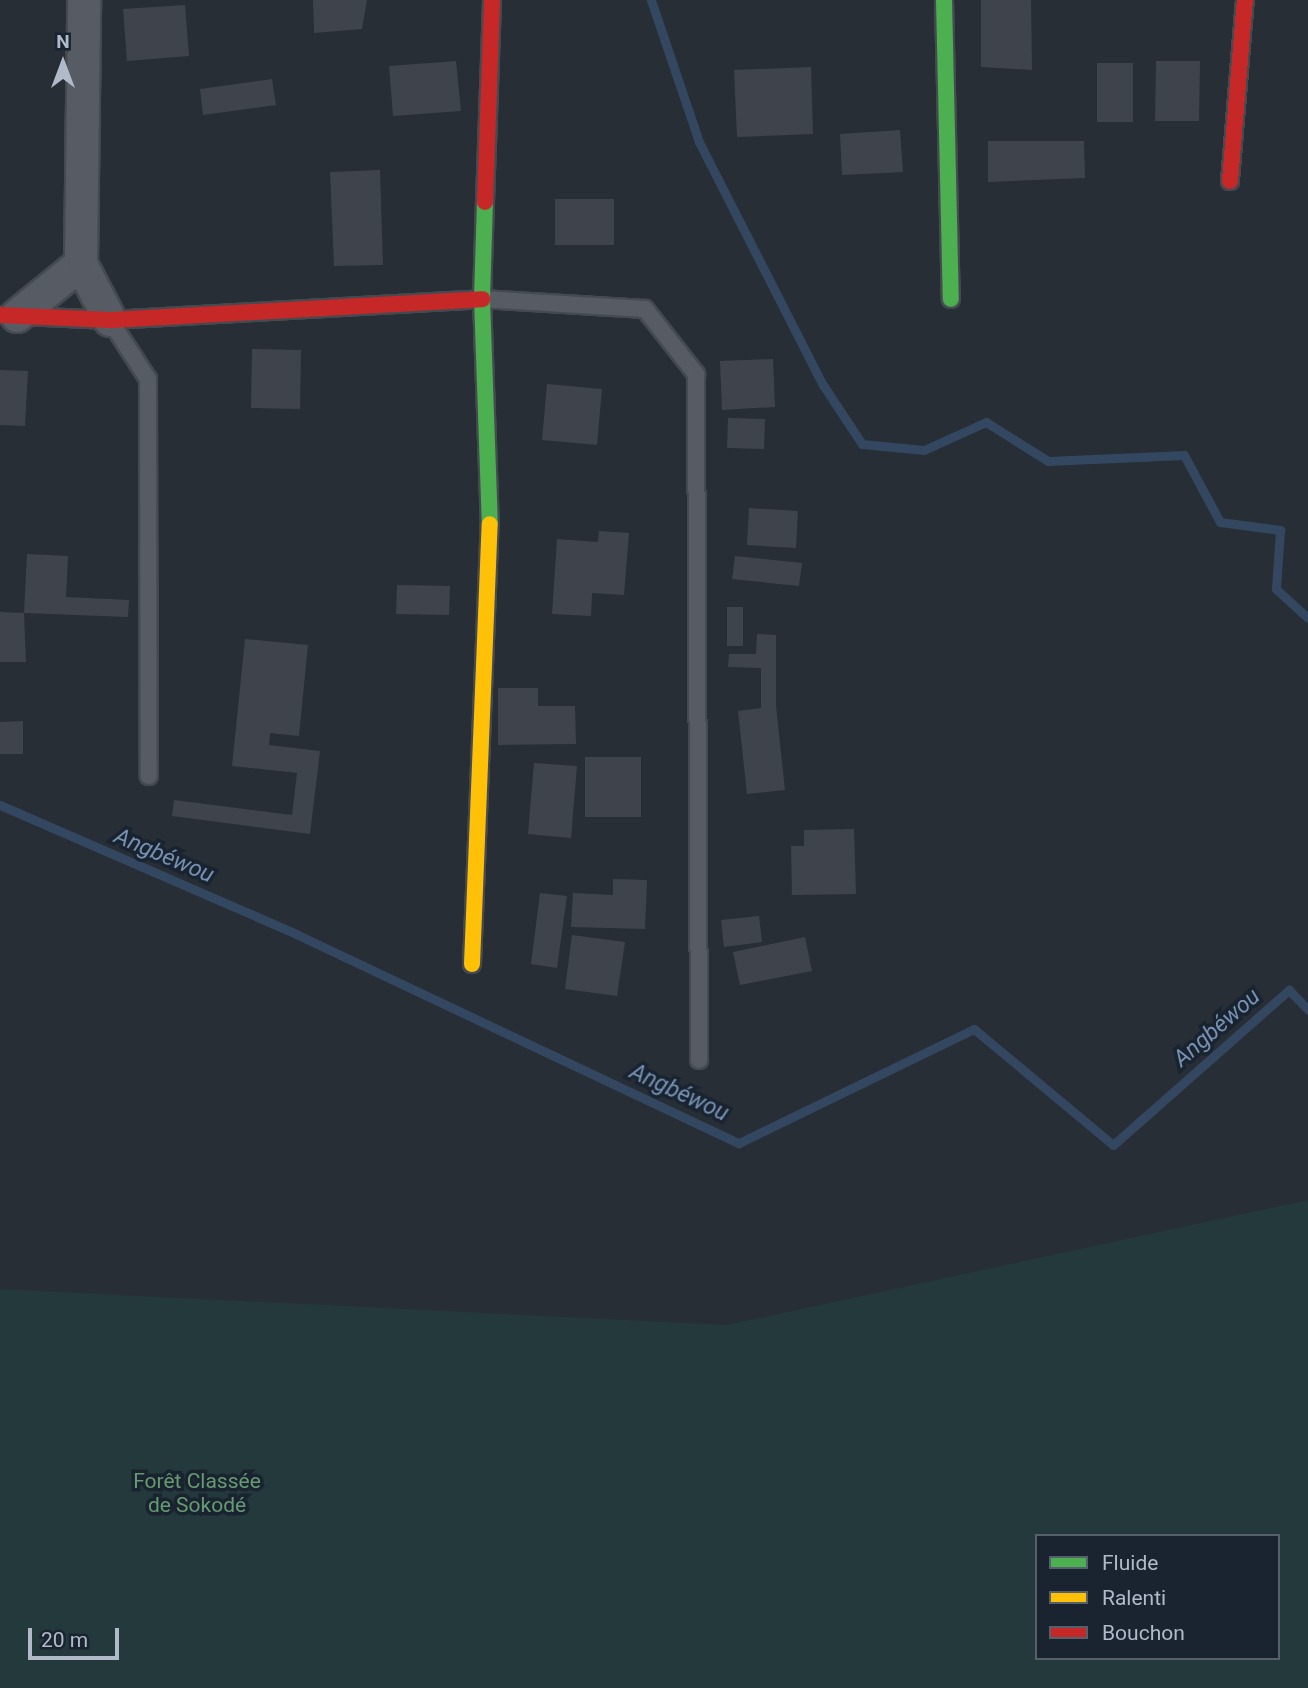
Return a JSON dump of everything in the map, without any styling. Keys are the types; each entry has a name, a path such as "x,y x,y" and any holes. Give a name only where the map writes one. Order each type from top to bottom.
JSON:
{"street":[{"path":"84,0 81,264 110,320"},
{"path":"472,964 491,510 482,299 492,0"},
{"path":"944,0 951,299"},
{"path":"1230,181 1245,0"},
{"path":"9,316 81,264"},
{"path":"9,316 110,320 482,299"}],"lane":[{"path":"482,299 645,309 696,374 699,1059"},
{"path":"110,320 148,379 149,776"}],"green space":[{"name":"Forêt Classée de Sokodé","path":"1308,1200 1308,1688 0,1688 0,1289 727,1325"}],"building":[{"path":"313,0 367,0 362,29 314,33"},
{"path":"981,0 1031,0 1032,70 981,67"},
{"path":"185,5 189,56 127,61 123,9"},
{"path":"456,61 461,111 393,116 389,66"},
{"path":"1156,61 1200,61 1199,121 1155,121"},
{"path":"1097,63 1133,63 1133,122 1097,122"},
{"path":"811,67 813,134 737,137 734,70"},
{"path":"272,79 276,105 203,115 200,89"},
{"path":"900,130 903,172 842,175 840,134"},
{"path":"988,141 1084,141 1085,178 988,182"},
{"path":"380,170 383,265 334,266 330,172"},
{"path":"555,199 614,199 614,245 555,245"},
{"path":"252,349 301,350 300,409 251,408"},
{"path":"773,359 775,407 722,410 720,361"},
{"path":"0,370 28,371 25,426 0,425"},
{"path":"547,384 602,389 597,445 542,440"},
{"path":"728,418 765,419 764,449 727,448"},
{"path":"749,508 798,511 796,548 747,545"},
{"path":"599,531 629,533 624,595 592,593 591,616 552,614 557,539 598,542"},
{"path":"27,554 68,556 66,597 129,600 128,617 24,613"},
{"path":"735,556 802,563 799,586 732,579"},
{"path":"397,585 450,586 449,615 396,614"},
{"path":"727,607 743,607 743,646 727,646"},
{"path":"0,612 24,613 26,662 0,662"},
{"path":"757,634 776,635 776,706 785,790 747,794 738,711 761,708 761,668 728,667 729,654 756,654"},
{"path":"245,639 308,645 299,736 270,733 269,745 320,751 310,834 172,816 174,800 292,815 297,773 232,766"},
{"path":"498,688 538,688 538,706 575,706 576,744 498,745"},
{"path":"23,721 23,754 0,754 0,722"},
{"path":"585,757 641,757 641,817 585,817"},
{"path":"534,763 577,766 571,838 528,834"},
{"path":"854,829 856,894 792,895 791,846 804,846 804,830"},
{"path":"613,879 647,880 645,929 571,927 573,893 613,895"},
{"path":"540,893 567,896 557,968 531,964"},
{"path":"759,916 762,942 724,947 721,920"},
{"path":"572,935 625,942 617,996 565,989"},
{"path":"805,937 812,971 740,985 733,952"}],"waterway":[{"path":"651,0 699,142 823,385 862,444 924,450 986,422 1048,461 1184,455 1220,522 1280,530 1276,589 1308,618"},
{"name":"Angbéwou","path":"0,805 296,934 739,1143 974,1029 1113,1145 1289,990 1308,1010"}],"traffic: fast":[{"path":"944,0 951,299"},
{"path":"485,202 482,299 490,524"}],"traffic: slow":[{"path":"472,964 490,524"}],"traffic: jam":[{"path":"485,202 492,0"},
{"path":"1230,181 1245,0"},
{"path":"0,315 110,320 482,299"}]}
